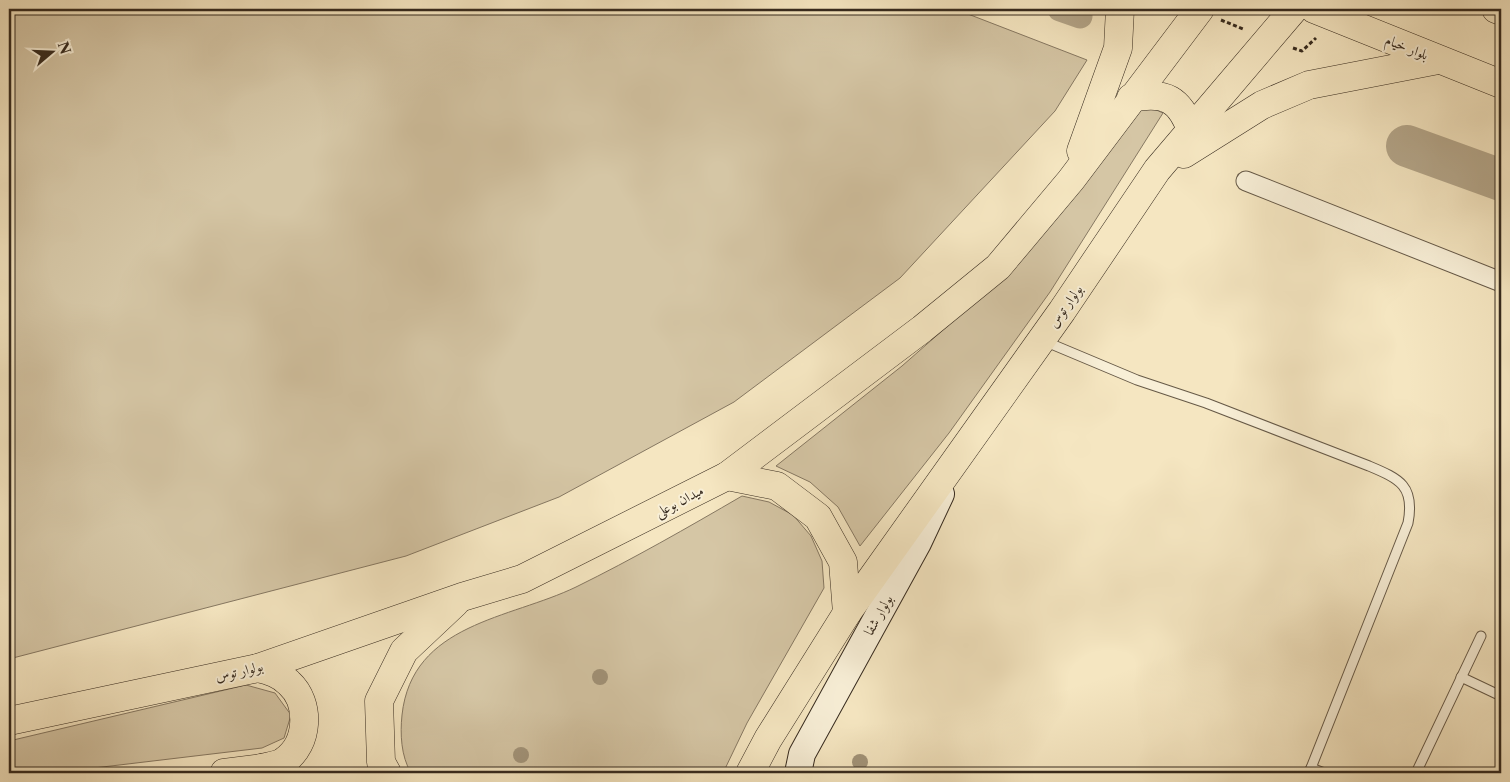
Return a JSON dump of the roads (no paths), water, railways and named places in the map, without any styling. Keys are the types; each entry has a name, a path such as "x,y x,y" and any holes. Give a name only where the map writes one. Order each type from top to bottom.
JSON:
{"main road":[{"path":"1071,180 1118,48 1120,9"},
{"path":"727,476 922,329 998,267 1071,180 1200,9"},
{"name":"بولوار توس","path":"847,613 1041,340 1157,170 1192,132 1294,9"},
{"name":"بلوار خیام","path":"1314,9 1501,84"},
{"path":"1496,9 1501,11"},
{"path":"1157,170 1262,106 1309,86 1438,60"},
{"path":"1131,98 1151,94 1170,100 1185,113 1192,132"},
{"path":"727,476 777,486 818,517 843,562 847,613 768,739 750,773"},
{"name":"میدان بوعلی","path":"387,773 381,762 379,701 404,651 462,597 522,579 727,476"},
{"name":"بولوار توس","path":"9,722 258,668 462,597"},
{"path":"224,773 262,768 283,762 296,749 303,733 305,715 300,698 290,683 276,673 258,668"},
{"path":"262,768 293,773"}],"street":[{"path":"1246,181 1501,282"},
{"name":"بولوار شفا","path":"798,773 802,754 918,543 959,456"}],"lane":[{"path":"1041,340 1137,380 1206,403 1369,466 1394,477 1406,487 1412,505 1408,523 1310,771 1324,773"},
{"path":"1416,773 1480,636"},
{"path":"1461,677 1501,696"}],"waterway":[{"path":"1060,9 1080,16"},
{"path":"1407,146 1501,180"}]}
